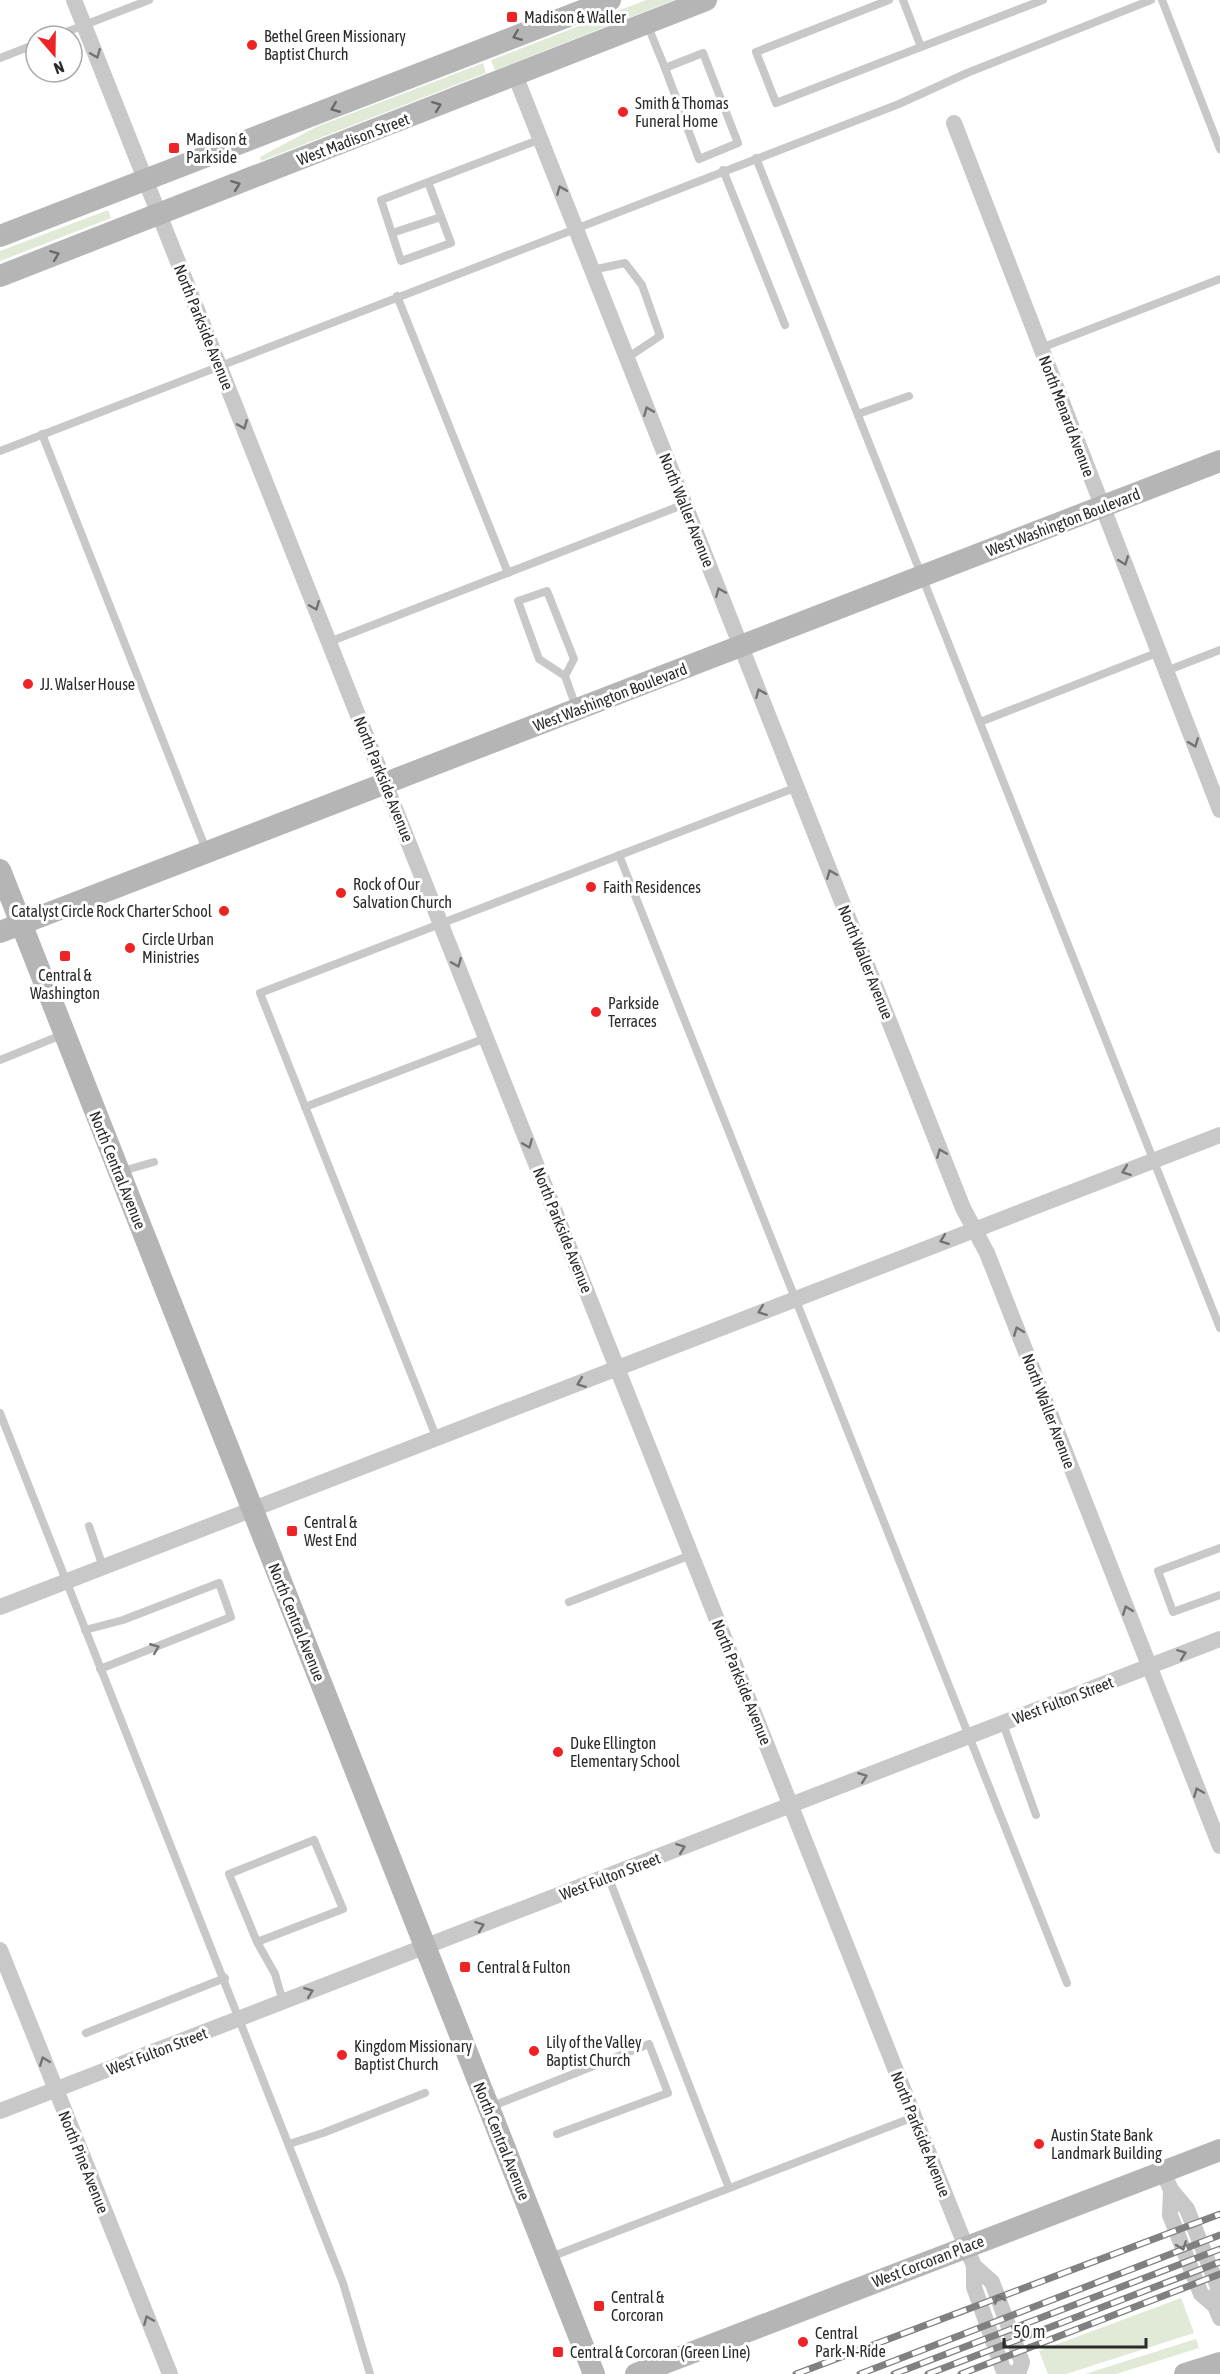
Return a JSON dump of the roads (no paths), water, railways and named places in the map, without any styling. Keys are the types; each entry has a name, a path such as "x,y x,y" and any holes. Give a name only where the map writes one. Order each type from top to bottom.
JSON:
{"street":[{"name":"North Parkside Avenue","path":"74,0 84,24"},
{"name":"West Madison Street","path":"0,276 153,197 610,0"},
{"name":"West Madison Street","path":"0,236 153,197 515,75 706,0"},
{"name":"North Parkside Avenue","path":"84,25 970,2256 974,2287 1003,2369 1010,2374"},
{"name":"North Waller Avenue","path":"515,75 974,1229 987,1253 1220,1846"},
{"name":"North Menard Avenue","path":"954,123 1220,810"},
{"name":"West Washington Boulevard","path":"0,932 1220,461"},
{"name":"North Central Avenue","path":"0,870 594,2374"},
{"path":"0,1607 1220,1135"},
{"name":"West Fulton Street","path":"0,2111 1220,1639"},
{"name":"North Pine Avenue","path":"0,1950 170,2374"},
{"name":"West Corcoran Place","path":"636,2374 970,2256 1167,2181 1220,2150"},
{"path":"1167,2181 1188,2209 1218,2287 1218,2312"},
{"name":"North Parkside Avenue","path":"970,2256 992,2283 1022,2362 1018,2374"},
{"path":"1185,2374 1220,2363"}],"lane":[{"path":"84,25 149,0"},
{"path":"890,0 756,52 776,103 1043,0"},
{"path":"903,0 921,47"},
{"path":"0,451 898,104 966,73 1151,0"},
{"path":"1162,0 1220,149"},
{"path":"647,23 699,159 738,143 703,53 665,68"},
{"path":"0,58 24,49"},
{"path":"428,182 451,243 401,261 381,200 428,182 541,139"},
{"path":"756,158 1220,1328"},
{"path":"723,170 785,325"},
{"path":"392,233 441,218"},
{"path":"592,270 625,263 642,285 660,336 627,358"},
{"path":"1041,348 1220,279"},
{"path":"397,296 508,573"},
{"path":"858,414 909,396"},
{"path":"42,434 207,852"},
{"path":"330,642 685,504"},
{"path":"565,676 574,659 547,591 518,601 539,659 565,676 576,710"},
{"path":"1166,671 1220,650"},
{"path":"980,722 1159,652"},
{"path":"437,1439 260,993 797,787"},
{"path":"620,855 794,1299 1067,1983"},
{"path":"0,1060 64,1034"},
{"path":"305,1107 486,1038"},
{"path":"119,1172 154,1162"},
{"path":"0,1413 65,1582 241,2018 343,2283 370,2374"},
{"path":"89,1527 103,1567"},
{"path":"1220,1548 1158,1571 1173,1612 1220,1595"},
{"path":"569,1602 691,1555"},
{"path":"85,1630 123,1620 219,1584 231,1617 100,1669"},
{"path":"1003,1724 1036,1815"},
{"path":"257,1942 343,1909 314,1840 229,1874 257,1942 275,1974 283,2002"},
{"path":"608,1876 729,2188"},
{"path":"86,2032 225,1978"},
{"path":"489,2107 649,2044 668,2093 557,2134"},
{"path":"289,2144 425,2093"},
{"path":"548,2258 914,2116"}],"railway":[{"path":"796,2374 1220,2214"},
{"path":"860,2374 1220,2235"},
{"path":"894,2374 1220,2249"},
{"path":"928,2374 1220,2262"},
{"path":"961,2374 1220,2274"}],"place":[{"name":"Madison & Waller","path":"512,17"},
{"name":"Bethel Green Missionary Baptist Church","path":"252,45"},
{"name":"Smith & Thomas Funeral Home","path":"623,112"},
{"name":"Madison & Parkside","path":"174,148"},
{"name":"JJ. Walser House","path":"28,684"},
{"name":"Faith Residences","path":"591,887"},
{"name":"Rock of Our Salvation Church","path":"341,893"},
{"name":"Catalyst Circle Rock Charter School","path":"224,911"},
{"name":"Circle Urban Ministries","path":"130,948"},
{"name":"Central & Washington","path":"65,956"},
{"name":"Parkside Terraces","path":"596,1012"},
{"name":"Central & West End","path":"292,1531"},
{"name":"Duke Ellington Elementary School","path":"558,1752"},
{"name":"Central & Fulton","path":"465,1967"},
{"name":"Lily of the Valley Baptist Church","path":"534,2051"},
{"name":"Kingdom Missionary Baptist Church","path":"342,2055"},
{"name":"Austin State Bank Landmark Building","path":"1039,2144"},
{"name":"Central & Corcoran","path":"599,2306"},
{"name":"Central Park-N-Ride","path":"803,2342"},
{"name":"Central & Corcoran (Green Line)","path":"558,2352"}]}
